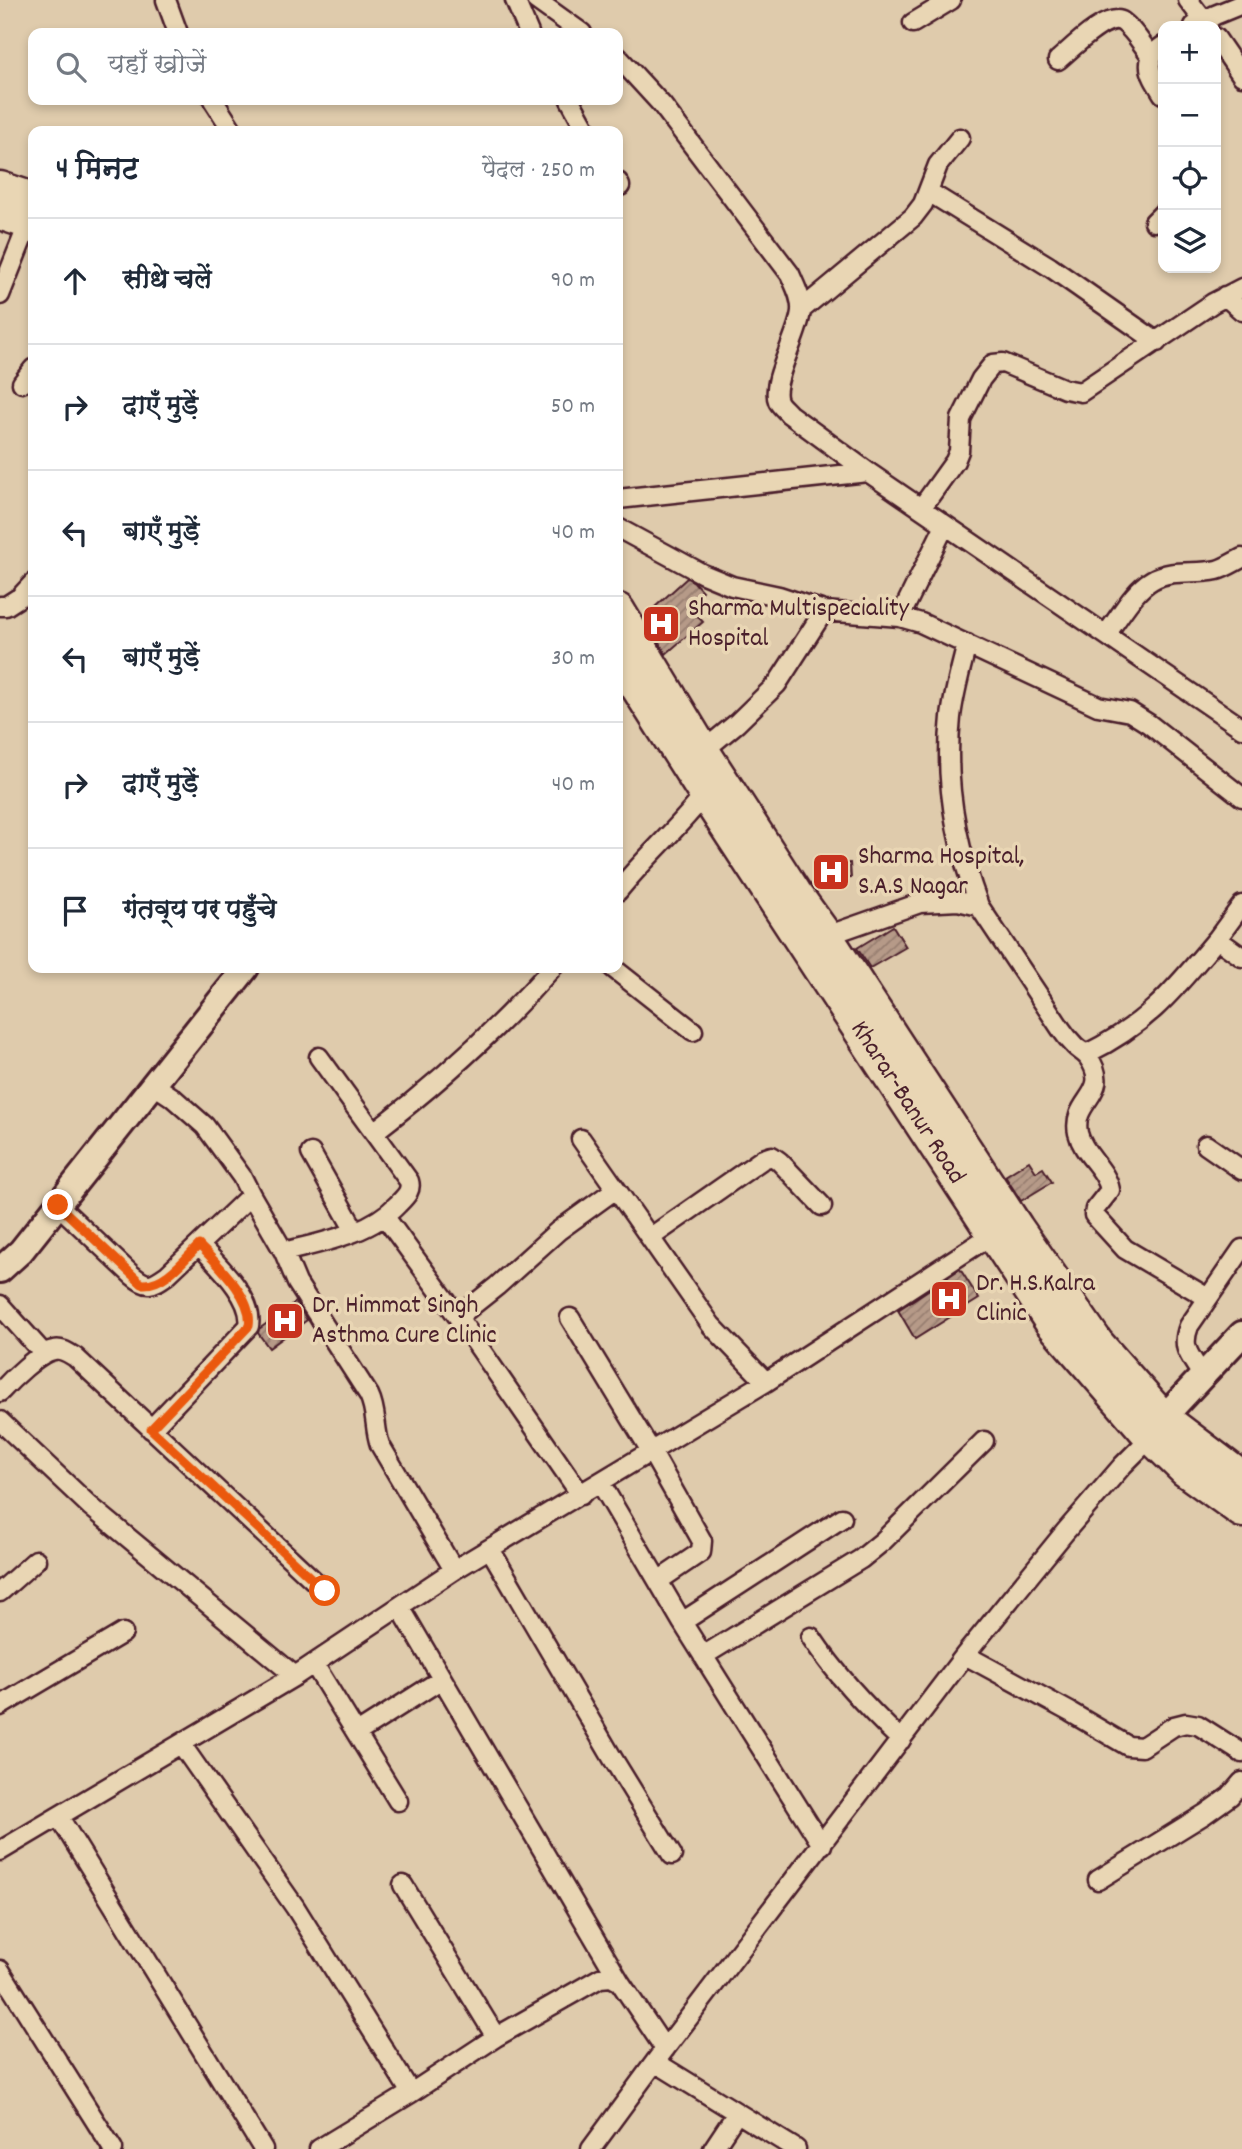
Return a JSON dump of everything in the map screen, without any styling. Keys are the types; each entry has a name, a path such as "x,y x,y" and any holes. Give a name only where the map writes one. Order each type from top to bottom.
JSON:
{"highway":[{"path":"0,188 28,211"},
{"path":"0,213 28,214"},
{"path":"623,618 703,751 795,893 1049,1276 1157,1427 1242,1478"},
{"name":"Kharar-Banur Road","path":"623,665 1051,1322 1157,1427 1185,1470 1242,1511"}],"street":[{"path":"166,0 176,28"},
{"path":"515,0 527,28"},
{"path":"536,0 575,28"},
{"path":"913,23 951,0"},
{"path":"1188,0 1199,21"},
{"path":"1207,21 1242,4"},
{"path":"1058,60 1100,25 1109,19 1116,19 1124,22 1158,52 1149,65 1158,85"},
{"path":"1221,45 1242,76"},
{"path":"623,62 662,105 790,274 799,295 801,310 796,335 776,388 779,402 789,414 868,472 1242,728"},
{"path":"216,105 230,126"},
{"path":"573,105 584,126"},
{"path":"801,310 913,217 929,192 938,165 960,138"},
{"path":"929,192 1050,267 1157,342"},
{"path":"0,295 28,224"},
{"path":"922,508 955,461 959,451 961,419 981,379 993,364 1003,363 1065,389 1081,391 1234,292 1242,311"},
{"path":"623,498 868,472"},
{"path":"900,617 945,525"},
{"path":"623,531 719,581 824,611 900,617 921,623 1098,706 1130,712 1242,797"},
{"path":"1106,634 1141,589 1151,581 1164,574 1219,569 1242,558"},
{"path":"0,606 6,607 28,588"},
{"path":"703,751 777,684 824,611"},
{"path":"967,644 951,714 948,755 955,825 968,878 979,906 1061,1029 1076,1047 1086,1054 1098,1081 1079,1114 1078,1132 1081,1142 1108,1181 1110,1190 1095,1209 1094,1215 1125,1249 1208,1297"},
{"path":"623,885 690,814 705,794"},
{"path":"826,936 920,903 958,901 979,906"},
{"path":"1086,1054 1141,1022 1167,998 1242,905"},
{"path":"1217,939 1242,957"},
{"path":"0,1270 21,1251 242,973"},
{"path":"374,1132 426,1092 467,1055 547,973"},
{"path":"619,973 693,1031"},
{"path":"284,1252 355,1231 385,1217 408,1194 410,1186 319,1057"},
{"path":"154,1085 205,1126 242,1177 284,1252 298,1283 374,1404 380,1445 454,1570"},
{"path":"581,1139 711,1325 766,1382"},
{"path":"1206,1145 1242,1170"},
{"path":"312,1153 355,1231"},
{"path":"651,1237 763,1159 772,1156 822,1206"},
{"path":"458,1317 558,1231 615,1189"},
{"path":"58,1205 142,1284 152,1285 167,1275 251,1195"},
{"path":"385,1217 581,1495"},
{"path":"0,1851 296,1676 454,1570 766,1382 993,1234"},
{"path":"151,1429 249,1326 251,1315 236,1287 199,1245"},
{"path":"1202,1375 1185,1346 1184,1338 1189,1326 1242,1249"},
{"path":"0,1305 43,1353"},
{"path":"570,1318 702,1541 701,1552 658,1581"},
{"path":"591,2149 965,1655 1065,1532 1202,1375 1242,1334"},
{"path":"0,1392 43,1353 62,1350 75,1357 325,1591"},
{"path":"0,1421 90,1506 296,1676"},
{"path":"703,1656 861,1559 883,1541 984,1441"},
{"path":"600,1482 682,1622 822,1845"},
{"path":"682,1622 842,1518"},
{"path":"490,1549 613,1759 673,1855"},
{"path":"0,1592 36,1560"},
{"path":"400,1607 620,1982 660,2056 737,2113 796,2149"},
{"path":"0,1706 123,1633"},
{"path":"811,1637 844,1682 901,1740"},
{"path":"965,1655 1128,1746 1142,1746 1174,1726 1186,1723 1199,1725 1242,1753"},
{"path":"314,1664 398,1801"},
{"path":"357,1734 442,1679"},
{"path":"181,1744 295,1907 411,2093"},
{"path":"1098,1880 1236,1800 1242,1782"},
{"path":"60,1817 263,2149"},
{"path":"402,1885 496,2037"},
{"path":"0,1970 113,2149"},
{"path":"319,2149 496,2037 600,1978 611,1977 620,1982"},
{"path":"713,2149 737,2113"}],"building":[{"path":"687,578 702,591 687,604 703,622 666,654 644,617"},
{"path":"850,863 851,878 814,880 814,865"},
{"path":"893,926 906,947 870,968 857,948"},
{"path":"1029,1161 1036,1172 1043,1168 1052,1182 1021,1201 1005,1176"},
{"path":"960,1269 979,1299 915,1339 898,1310"},
{"path":"296,1302 307,1320 269,1348 258,1333 259,1329"}],"place":[{"name":"Sharma Multispeciality Hospital","path":"661,624"},
{"name":"Sharma Hospital, S.A.S Nagar","path":"831,872"},
{"name":"Dr. H.S.Kalra Clinic","path":"949,1299"},
{"name":"Dr. Himmat Singh Asthma Cure Clinic","path":"285,1321"}],"route":[{"path":"58,1205 142,1284 152,1285 167,1275 199,1245 236,1287 251,1315 249,1326 151,1429 325,1591"}]}
